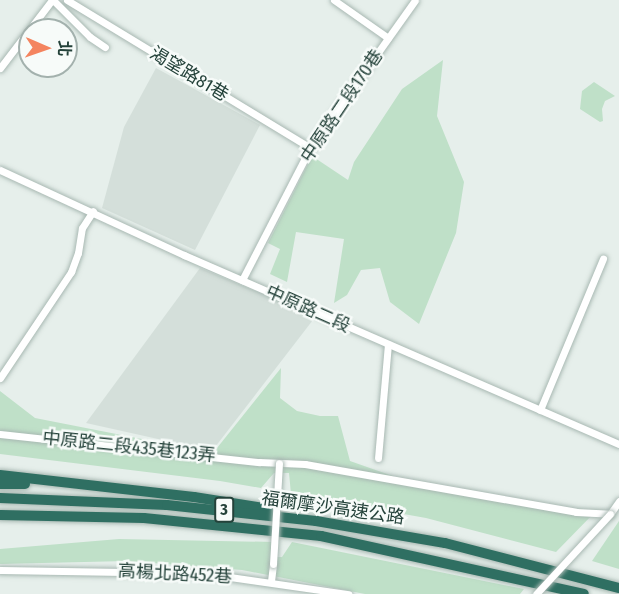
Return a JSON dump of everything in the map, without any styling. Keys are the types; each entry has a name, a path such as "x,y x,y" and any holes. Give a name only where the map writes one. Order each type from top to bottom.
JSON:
{"highway":[{"path":"0,475 246,504 372,529"},
{"path":"0,483 79,485"},
{"name":"福爾摩沙高速公路","path":"0,498 167,505 372,529 445,543 619,588"},
{"name":"福爾摩沙高速公路","path":"0,517 30,515 144,518 321,536 584,594"}],"street":[{"path":"0,68 52,0 90,37 105,47"},
{"name":"渴望路81巷","path":"67,0 310,148"},
{"path":"334,0 388,38"},
{"name":"中原路二段170巷","path":"242,280 310,148 415,0"},
{"name":"中原路二段","path":"0,170 242,280 619,444"},
{"path":"0,378 71,272 78,253 82,228 93,211"},
{"path":"540,410 603,259"},
{"path":"378,458 388,344"},
{"name":"中原路二段435巷123弄","path":"0,434 259,462 305,464 576,512 610,514"},
{"path":"271,582 279,463"},
{"path":"536,594 610,514 619,501"},
{"name":"高楊北路452巷","path":"0,570 202,573 348,594"}],"shaded area":[{"path":"156,68 260,125 195,250 102,208 124,127"},
{"path":"200,268 316,316 212,451 86,423"}],"green space":[{"path":"443,60 437,116 464,182 456,233 419,324 390,302 380,268 361,270 347,295 334,303 344,239 296,232 287,282 270,274 280,249 268,243 312,156 348,180 354,162 402,89"},
{"path":"594,82 615,96 605,101 602,109 603,121 600,122 580,109 582,91"},
{"path":"281,368 280,398 297,411 320,416 338,416 350,461 404,480 595,512 556,552 426,518 291,494 289,473 274,473 261,488 0,454 0,391 35,418 213,453"},
{"path":"619,521 619,569 592,561"},
{"path":"119,539 275,542 276,557 282,557 292,542 524,589 520,594 365,594 242,570 126,561 0,564 0,549"}]}
